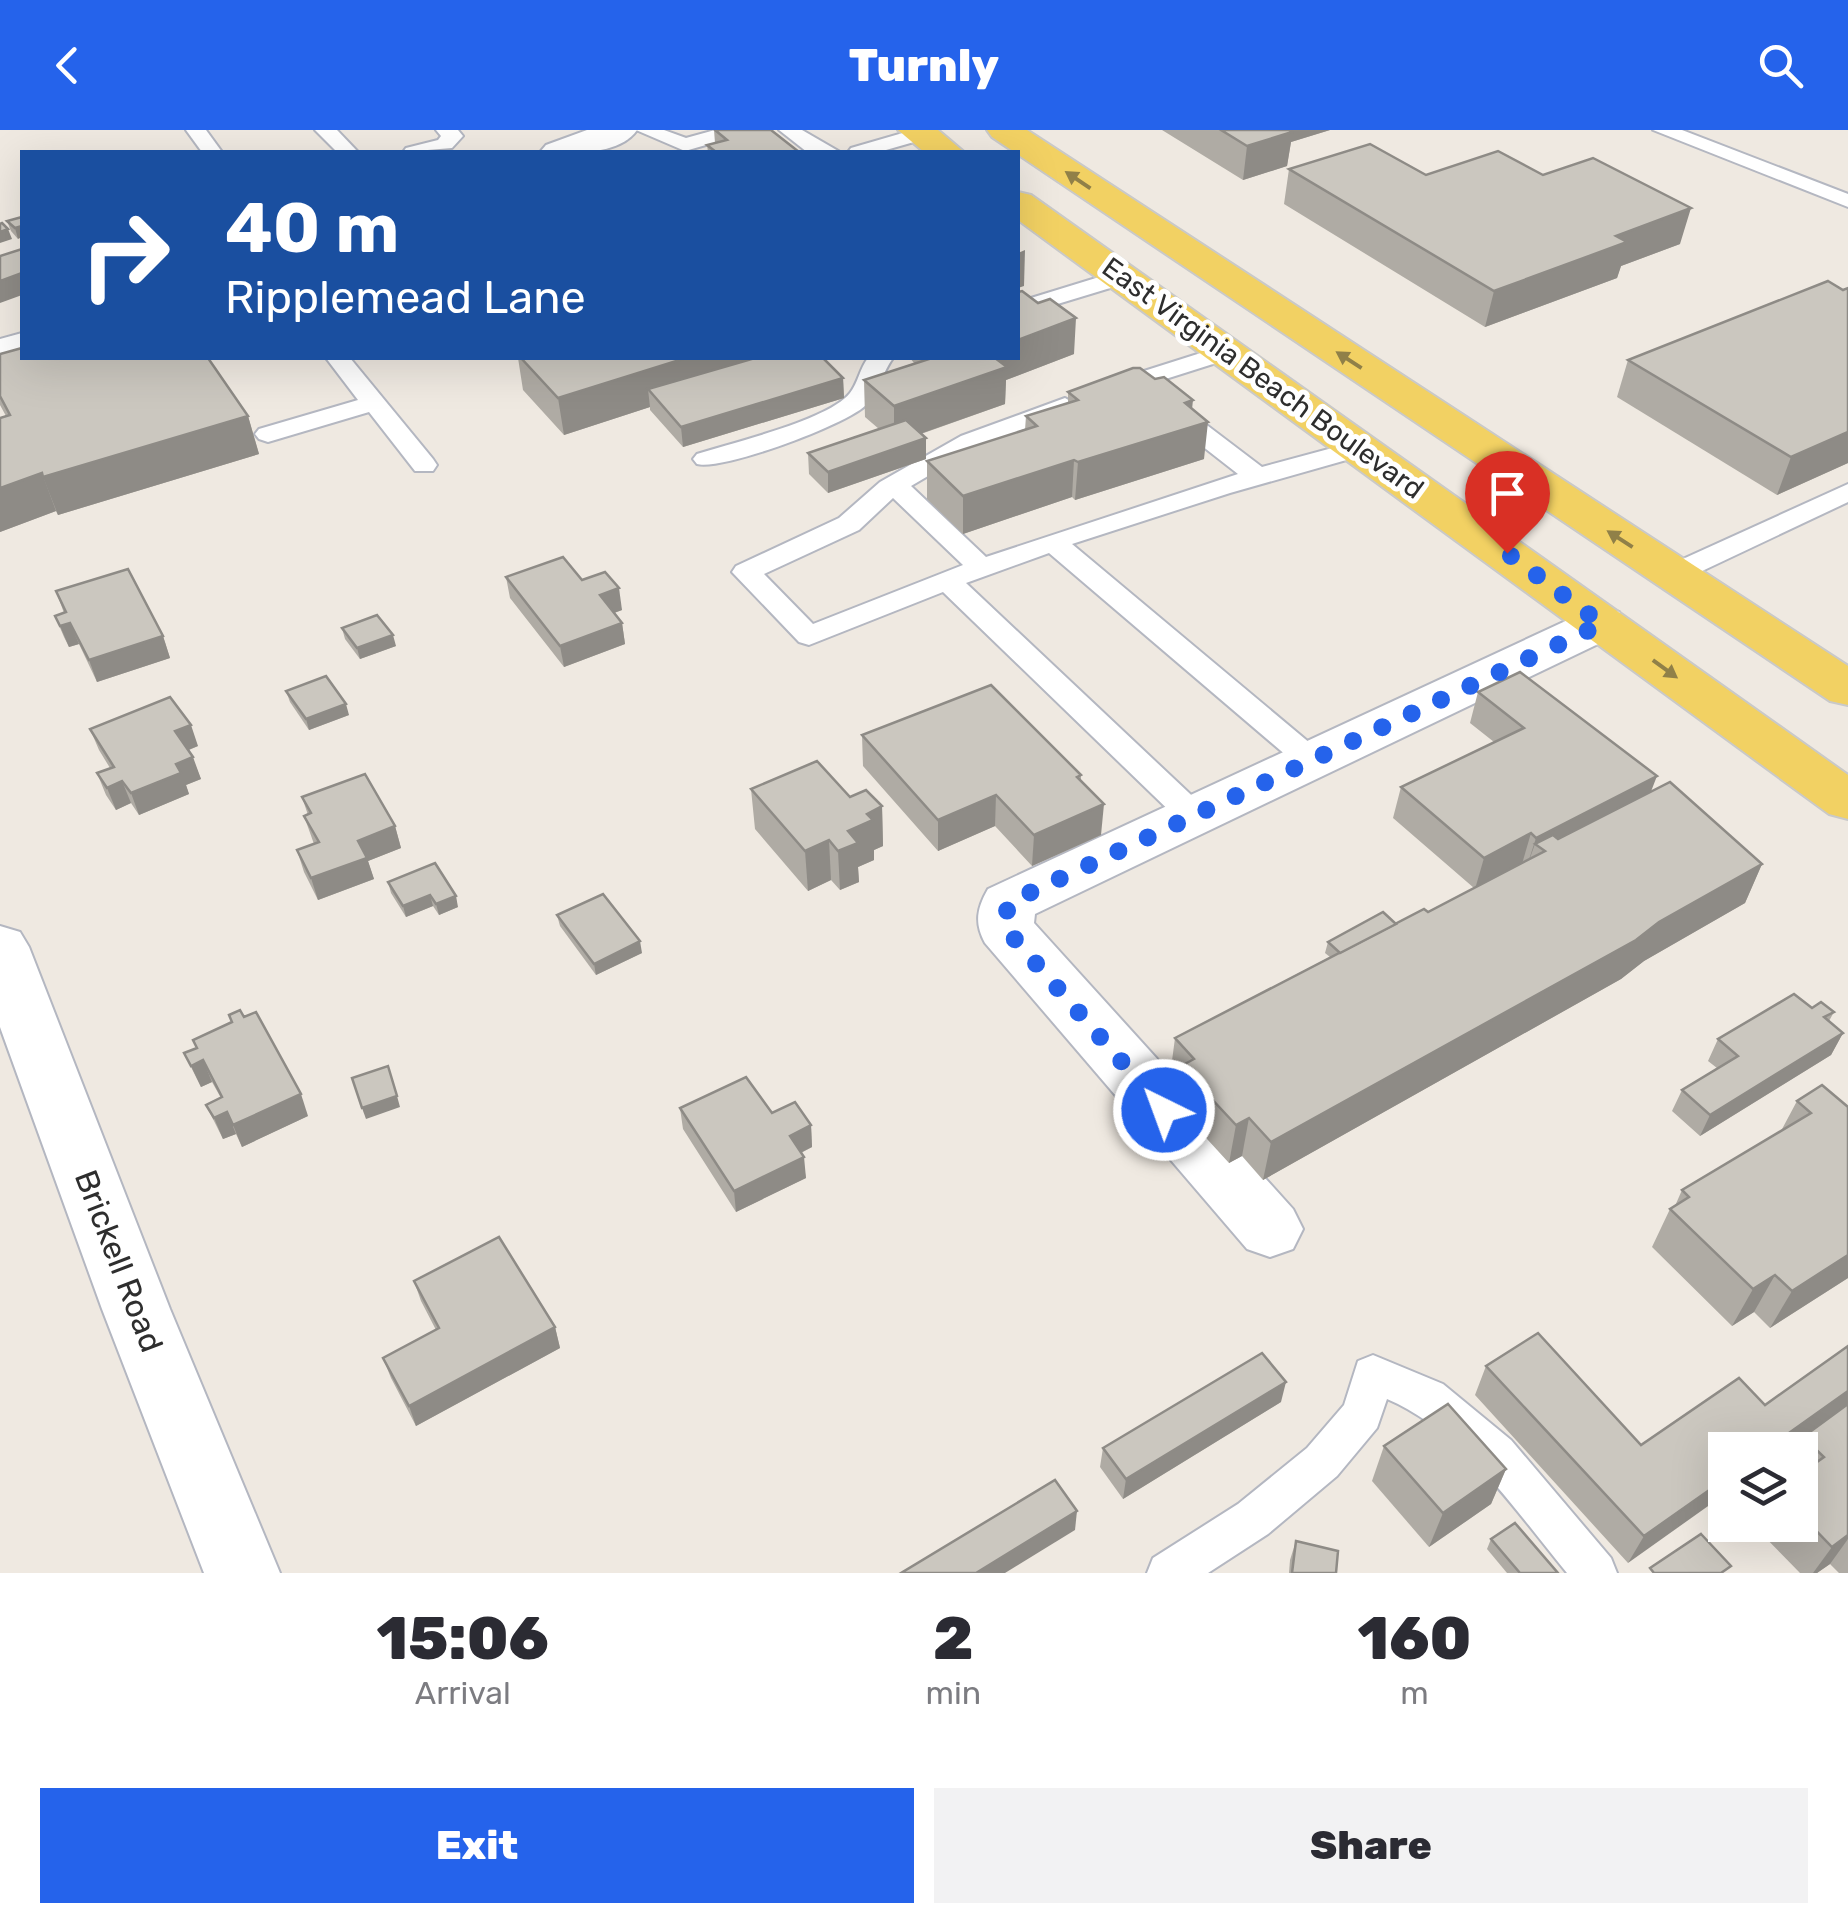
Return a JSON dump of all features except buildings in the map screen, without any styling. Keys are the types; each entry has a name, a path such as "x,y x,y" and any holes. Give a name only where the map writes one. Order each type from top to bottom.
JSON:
{"main road":[{"name":"East Virginia Beach Boulevard","path":"1004,130 1848,689"},
{"name":"East Virginia Beach Boulevard","path":"1023,212 1122,277 1362,448 1848,801"}],"street":[{"path":"1270,1230 1005,928 1008,903 1602,624"},
{"name":"Brickell Road","path":"0,947 136,1309 242,1573"}],"lane":[{"path":"325,130 346,150"},
{"path":"421,150 445,144 453,136 446,130"},
{"path":"646,130 685,146 737,130"},
{"path":"790,130 817,150"},
{"path":"1663,130 1848,201"},
{"path":"869,150 927,139"},
{"path":"1824,192 1848,177"},
{"path":"1020,308 1122,277"},
{"path":"1226,352 970,441 894,485 850,524 746,572 809,636 946,580 1053,542 1257,476 1362,448"},
{"path":"340,360 424,465"},
{"path":"706,460 835,415 858,399 877,360"},
{"path":"1134,382 1257,476"},
{"path":"268,434 374,402"},
{"path":"894,485 981,567"},
{"path":"1673,574 1848,492"},
{"path":"1053,542 1312,762"},
{"path":"946,580 1194,816"},
{"path":"1170,1573 1253,1520 1322,1462 1362,1414 1372,1374 1428,1396 1496,1454 1595,1573"}],"route":[{"path":"1164,1110 1005,928 1008,903 1602,624 1507,553"}]}
